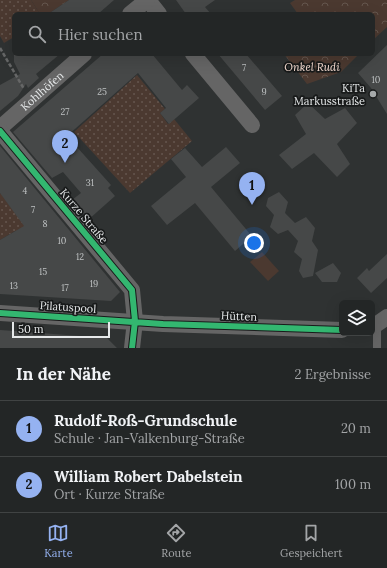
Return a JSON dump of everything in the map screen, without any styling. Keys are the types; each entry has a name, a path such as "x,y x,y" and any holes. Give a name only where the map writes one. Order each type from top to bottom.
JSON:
{"street":[{"path":"132,12 147,0 157,12"},
{"name":"Kohlhöfen","path":"0,130 82,56"},
{"path":"195,56 252,125"},
{"name":"Kurze Straße","path":"0,130 132,290 135,321 132,348"},
{"name":"Pilatuspool","path":"0,313 135,321"},
{"name":"Hütten","path":"135,321 163,324 339,330"}],"lane":[{"path":"377,348 379,322"}],"path":[{"path":"0,48 31,102"}],"green space":[{"path":"0,0 31,0 39,12 12,12 12,38 4,43 0,36"},
{"path":"31,0 69,0 51,12 39,12"},
{"path":"295,0 387,0 387,27 375,38 375,12 297,12 290,3"},
{"name":"Onkel Rudi","path":"286,56 357,56 341,72 307,84"},
{"path":"137,75 165,109 160,113 168,124 174,119 192,141 130,193 74,132"},
{"path":"0,193 35,240 15,231 0,240"},
{"path":"262,252 279,271 268,281 250,262"}],"building":[{"path":"69,0 114,0 100,12 51,12"},
{"path":"176,0 215,0 205,7 209,12 185,12"},
{"name":"KiTa Markusstraße","path":"387,45 387,114 371,88 358,73"},
{"path":"14,56 58,56 36,74 39,78 28,88 26,84 18,96 0,111 0,85 20,74 14,62"},
{"path":"101,56 154,56 182,90 187,85 199,98 169,124 160,113 166,108 138,73 67,136 111,185 108,188 115,196 88,220 72,200 81,193 63,172 52,178 13,132"},
{"path":"220,56 248,56 282,96 265,110"},
{"path":"308,103 325,119 345,108 357,123 337,144 350,164 337,177 314,153 292,169 279,155 306,134 295,115"},
{"path":"0,146 120,292 111,301 0,294 0,240 24,226 0,193"},
{"path":"226,147 240,163 211,187 250,234 250,238 235,251 195,203 167,225 151,206 186,177 171,159 185,148 202,167"},
{"path":"279,192 288,202 285,213 295,223 306,217 315,228 312,241 318,250 313,276 303,278 299,271 302,259 294,252 298,241 288,230 278,234 270,227 274,215 266,206 268,198"},
{"path":"387,254 387,278 371,293 357,278 367,268 369,271"},
{"path":"333,263 341,273 337,282 322,282 315,273"},
{"path":"0,330 107,338 117,348 0,348"}],"cycle path":[{"path":"0,131 132,290 135,321 132,348"},
{"path":"0,313 163,324 339,330"}],"place":[{"name":"KiTa Markusstraße","path":"373,94"},
{"name":"William Robert Dabelstein","path":"65,163"},
{"name":"Rudolf-Roß-Grundschule","path":"252,205"}]}
